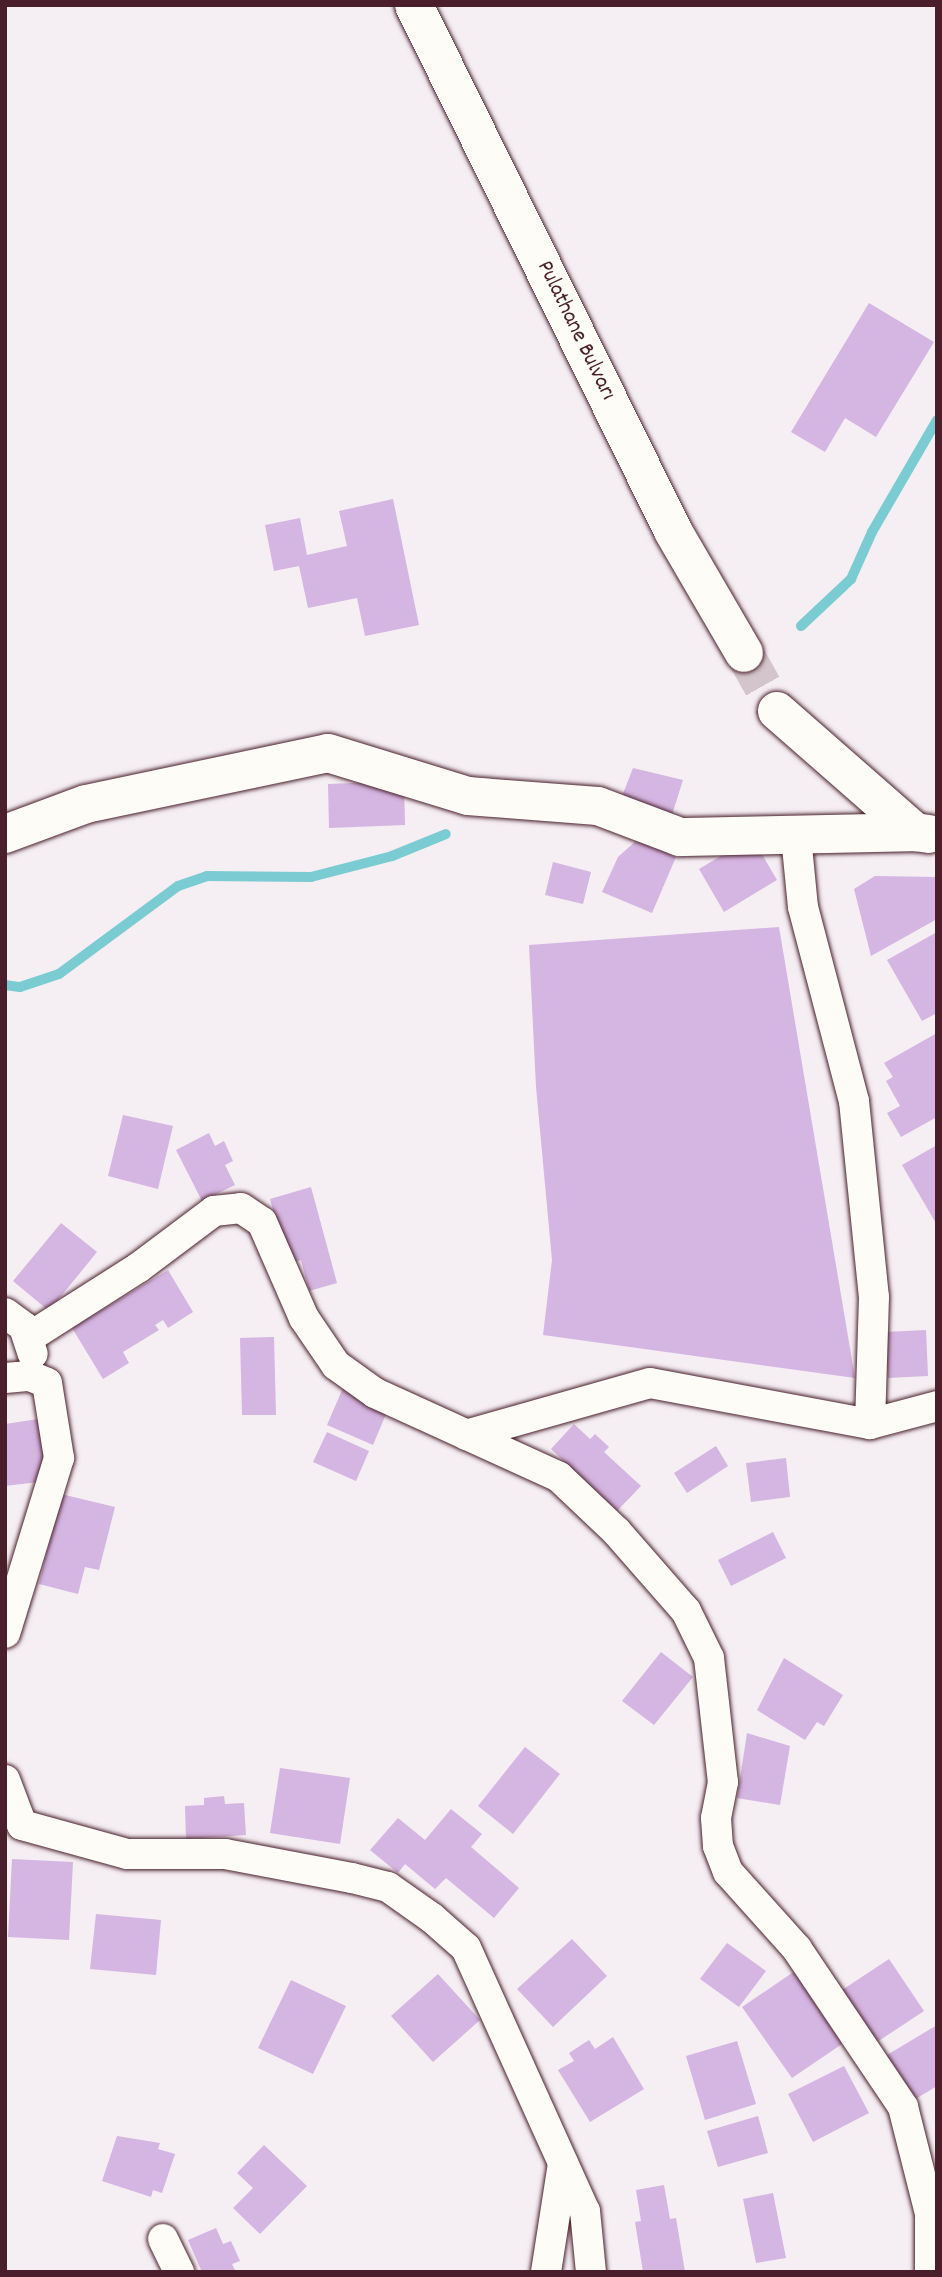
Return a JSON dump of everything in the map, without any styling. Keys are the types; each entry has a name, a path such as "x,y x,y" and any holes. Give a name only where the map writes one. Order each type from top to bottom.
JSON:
{"street":[{"name":"Pulathane Bulvarı","path":"414,5 673,531 744,653"},
{"path":"777,711 926,834"},
{"path":"5,834 86,804 328,753 467,796 598,806 680,837 926,834"},
{"path":"796,836 803,907 854,1101 874,1297 870,1424"},
{"path":"27,1338 138,1268 214,1211 241,1208 262,1222 304,1318 336,1365 375,1393 559,1477 616,1531 686,1611 709,1658 715,1685 723,1782 716,1818 718,1846 728,1872 797,1949 903,2106 930,2214 930,2272"},
{"path":"5,1313 24,1327 47,1383 59,1458 5,1633"},
{"path":"5,1378 30,1377 47,1383"},
{"path":"466,1435 650,1383 870,1424 937,1406"},
{"path":"5,1780 22,1825 127,1854 225,1854 388,1887 466,1948 585,2211 591,2272"},
{"path":"546,2272 563,2163"},
{"path":"163,2239 179,2272"}],"building":[{"path":"869,303 934,342 876,437 845,418 825,452 791,432"},
{"path":"393,499 419,625 365,636 357,598 308,608 299,566 274,571 265,525 300,518 307,555 347,546 339,511"},
{"path":"633,768 683,780 671,818 619,804"},
{"path":"404,781 405,825 329,828 328,784"},
{"path":"637,840 676,857 652,913 602,892 618,857"},
{"path":"756,844 777,880 724,912 699,869 736,847"},
{"path":"553,862 591,872 583,904 545,895"},
{"path":"875,876 937,877 937,919 871,956 854,889"},
{"path":"779,927 855,1378 543,1335 552,1260 536,1087 529,945"},
{"path":"937,932 937,1013 922,1021 887,960"},
{"path":"937,1033 937,1117 901,1137 887,1113 900,1106 886,1081 893,1077 884,1063"},
{"path":"123,1115 173,1126 158,1189 108,1176"},
{"path":"209,1133 215,1146 224,1141 233,1161 225,1165 235,1185 202,1201 176,1150"},
{"path":"937,1145 937,1225 902,1165"},
{"path":"311,1187 337,1283 309,1291 301,1260 288,1264 270,1199"},
{"path":"61,1223 97,1252 49,1311 13,1281"},
{"path":"168,1270 193,1312 168,1328 163,1320 155,1325 159,1330 123,1352 129,1363 103,1379 72,1328"},
{"path":"926,1330 928,1376 888,1378 885,1332"},
{"path":"274,1337 276,1415 242,1415 240,1338"},
{"path":"343,1388 389,1407 373,1445 327,1425"},
{"path":"45,1418 47,1481 5,1486 5,1424"},
{"path":"574,1424 590,1439 595,1434 609,1447 604,1452 641,1486 617,1511 551,1449"},
{"path":"327,1432 369,1451 356,1481 313,1462"},
{"path":"716,1446 728,1466 687,1493 674,1473"},
{"path":"786,1458 790,1497 751,1502 746,1463"},
{"path":"61,1494 115,1507 99,1570 85,1567 78,1594 39,1584"},
{"path":"773,1532 786,1558 731,1586 718,1560"},
{"path":"661,1652 693,1677 654,1725 622,1701"},
{"path":"784,1658 843,1695 824,1726 817,1722 805,1740 757,1710"},
{"path":"747,1733 790,1746 780,1805 737,1798"},
{"path":"525,1747 560,1774 513,1834 478,1806"},
{"path":"280,1768 350,1778 340,1844 270,1833"},
{"path":"224,1796 225,1804 244,1803 246,1835 186,1839 185,1806 204,1805 204,1798"},
{"path":"451,1809 482,1834 471,1847 519,1888 494,1918 446,1878 435,1889 405,1864 398,1873 370,1850 398,1818 425,1840"},
{"path":"12,1859 73,1862 69,1940 8,1937"},
{"path":"96,1914 161,1920 156,1975 90,1969"},
{"path":"572,1939 607,1976 553,2027 517,1989"},
{"path":"727,1943 766,1971 739,2007 700,1979"},
{"path":"889,1959 924,2011 871,2046 836,1994"},
{"path":"795,1971 845,2042 792,2078 742,2007"},
{"path":"438,1974 480,2020 433,2062 391,2016"},
{"path":"291,1980 346,2006 313,2074 258,2048"},
{"path":"937,2025 937,2086 909,2103 882,2058"},
{"path":"613,2037 644,2089 590,2122 558,2070 574,2061 569,2053 589,2040 595,2049"},
{"path":"737,2041 756,2104 705,2120 686,2056"},
{"path":"844,2066 869,2113 813,2142 788,2094"},
{"path":"758,2116 768,2153 718,2167 707,2131"},
{"path":"117,2136 160,2143 158,2149 175,2154 162,2193 153,2190 151,2197 102,2181"},
{"path":"264,2145 307,2186 260,2234 233,2208 253,2188 237,2173"},
{"path":"664,2185 670,2219 676,2218 685,2272 643,2272 635,2222 641,2221 636,2190"},
{"path":"773,2193 786,2258 756,2263 743,2199"},
{"path":"216,2228 223,2244 231,2241 240,2261 232,2264 236,2272 202,2272 188,2240"}],"waterway":[{"path":"801,626 851,579 872,532 937,420"},
{"path":"5,985 20,987 59,974 178,886 207,876 311,877 392,856 446,834"}],"tunnel":[{"path":"744,653 777,711"}]}
